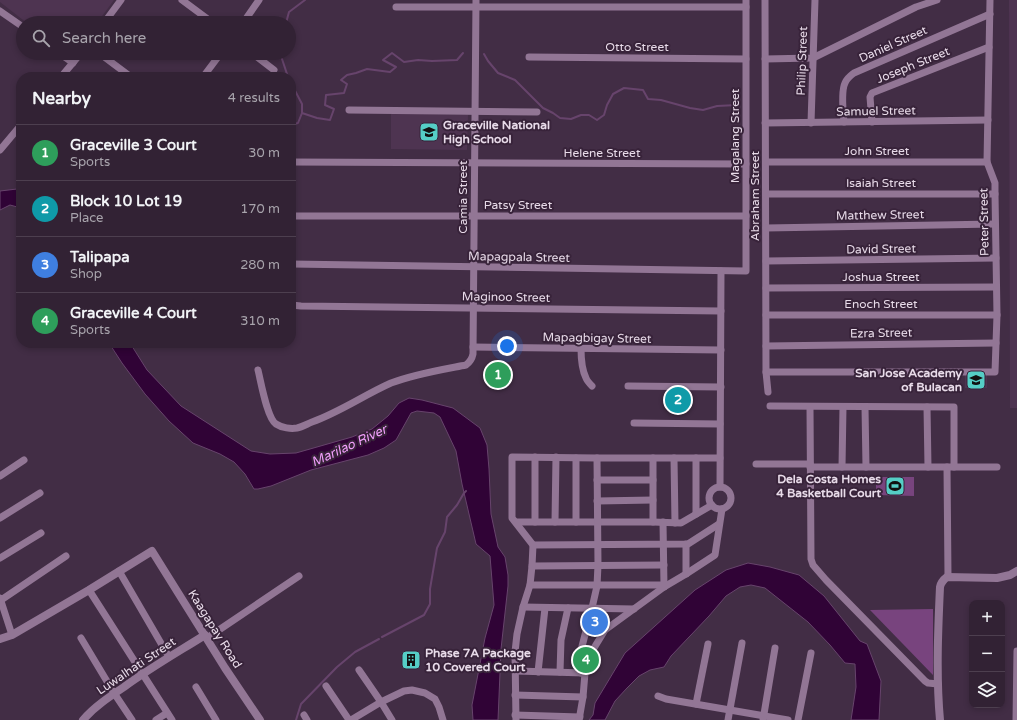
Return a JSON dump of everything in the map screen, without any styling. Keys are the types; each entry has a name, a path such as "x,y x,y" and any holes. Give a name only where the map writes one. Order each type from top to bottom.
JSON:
{"street":[{"path":"109,16 121,0"},
{"path":"182,0 204,16"},
{"path":"248,16 259,0"},
{"name":"Abraham Street","path":"765,0 766,372 768,392"},
{"name":"Philip Street","path":"811,123 815,0"},
{"path":"912,0 916,7"},
{"path":"765,59 813,58 916,7 937,0"},
{"name":"Peter Street","path":"766,372 995,372 997,314 995,183 987,162 990,0"},
{"path":"396,7 476,4 746,4"},
{"name":"Camia Street","path":"258,370 267,408 272,420 284,428 297,428 339,411 392,383 419,374 466,366 472,359 474,308 476,4"},
{"name":"Magalang Street","path":"746,4 746,271"},
{"path":"0,11 16,22"},
{"name":"Daniel Street","path":"844,122 844,84 854,73 990,14"},
{"name":"Joseph Street","path":"872,122 870,97 872,93 989,47"},
{"name":"Otto Street","path":"529,57 746,59"},
{"path":"69,60 73,63"},
{"path":"65,72 75,60"},
{"path":"107,60 120,72"},
{"path":"207,72 216,60"},
{"path":"261,60 274,70"},
{"path":"349,110 537,112"},
{"name":"Samuel Street","path":"765,123 988,120"},
{"path":"0,150 16,131"},
{"name":"Helene Street","path":"296,162 746,164"},
{"name":"John Street","path":"766,162 987,162"},
{"name":"Isaiah Street","path":"766,194 995,194"},
{"name":"Patsy Street","path":"296,216 746,216"},
{"name":"Matthew Street","path":"766,228 995,224"},
{"name":"David Street","path":"766,261 996,258"},
{"name":"Mapagpala Street","path":"296,264 746,271"},
{"path":"720,487 721,271"},
{"name":"Joshua Street","path":"766,288 996,287"},
{"name":"Maginoo Street","path":"296,306 721,311"},
{"name":"Enoch Street","path":"766,315 997,314"},
{"name":"Ezra Street","path":"766,346 996,343"},
{"name":"Mapagbigay Street","path":"473,347 721,350"},
{"path":"581,348 582,365 586,378 592,386"},
{"path":"628,386 720,387"},
{"path":"770,406 954,407 950,467 947,578"},
{"path":"810,406 812,562 826,580 925,681 928,683 938,684"},
{"path":"842,406 842,467"},
{"path":"866,407 866,467"},
{"path":"927,407 928,467"},
{"path":"634,423 720,424"},
{"path":"597,458 597,586 580,654 583,673 583,697 579,718 516,717 517,634 530,585 533,545 512,518 512,457 720,458"},
{"path":"535,457 535,522"},
{"path":"555,522 556,458"},
{"path":"576,458 576,522"},
{"path":"653,458 653,522"},
{"path":"674,458 675,523"},
{"path":"696,458 696,514"},
{"path":"0,476 24,460"},
{"path":"756,464 842,467 997,467"},
{"path":"597,480 653,480"},
{"path":"720,487 724,487 729,491 732,497 730,504 722,509 714,507 709,499 710,493 714,488 720,487"},
{"path":"0,518 40,493"},
{"path":"598,501 653,500"},
{"path":"516,522 682,523 712,505"},
{"path":"583,673 594,648 605,630 664,586 715,555 722,509"},
{"path":"663,522 664,586"},
{"path":"533,545 688,544 719,524"},
{"path":"0,558 41,533"},
{"path":"686,544 686,574"},
{"name":"Kaagapay Road","path":"119,571 152,551 225,668 260,720"},
{"path":"12,635 1,599 66,556"},
{"path":"532,566 664,565"},
{"path":"0,639 12,635 119,571 169,657"},
{"path":"940,720 938,635 941,583 947,578 997,578 1010,575 1017,571"},
{"path":"206,637 299,576"},
{"path":"530,585 664,586"},
{"path":"89,590 172,720"},
{"path":"523,607 634,609"},
{"path":"538,672 545,608"},
{"path":"560,672 561,640 568,608"},
{"name":"Luwalhati Street","path":"87,718 114,693 169,657 206,637"},
{"path":"81,638 132,720"},
{"path":"728,720 742,643"},
{"path":"696,704 708,644"},
{"path":"763,718 775,648"},
{"path":"1016,720 1017,651"},
{"path":"798,720 811,653"},
{"path":"359,670 392,720"},
{"path":"516,671 583,673"},
{"path":"326,686 350,720 381,702 404,691 412,690 425,693 434,699 439,707 443,720"},
{"path":"196,687 216,720"},
{"path":"516,695 583,697"},
{"path":"658,696 666,699 730,710 763,718 788,720"},
{"path":"156,720 167,713"}],"shaded area":[{"path":"0,0 114,0 102,16 18,16 0,2"},
{"path":"1009,0 1017,0 1017,408 1010,408"},
{"name":"Graceville National High School","path":"391,113 468,115 467,150 391,149"},
{"name":"San Jose Academy of Bulacan","path":"965,372 987,373 987,388 965,388"},
{"name":"Dela Costa Homes 4 Basketball Court","path":"876,477 914,477 914,496 876,495"},
{"path":"933,609 933,675 870,610"}],"water":[{"path":"16,189 16,207 10,205 0,210 0,191"},
{"name":"Marilao River","path":"112,348 133,348 147,370 181,406 251,451 270,454 296,453 352,437 372,429 388,416 399,403 409,398 453,408 480,428 487,445 491,514 498,547 505,557 508,575 501,649 498,720 473,720 472,705 485,638 494,605 490,556 476,544 456,451 440,417 434,413 417,411 411,413 396,440 384,448 368,455 311,470 271,486 254,489 245,474 234,462 220,454 193,443 169,421 145,394"},
{"path":"748,563 799,575 824,596 860,641 867,644 881,681 879,720 851,720 856,687 855,664 845,663 808,622 765,588 751,585 740,587 726,596 671,656 664,667 650,670 639,676 615,701 605,720 589,720 593,715 595,703 625,653 695,590 726,570"}],"waterway":[{"path":"288,16 289,12 305,0"},
{"path":"302,113 317,118 330,120 334,109 325,105 326,95 344,93 347,84 341,80 347,75 367,69 390,72 396,67 383,60 392,53 404,62 418,60 457,60 463,53"},
{"path":"484,54 498,73 515,80 543,108 560,118 571,119 581,115 589,115 597,120 604,115 613,94 624,88 643,90 648,99 661,100 703,110 717,106 737,105"},
{"path":"282,60 286,72"},
{"path":"296,93 302,104 302,113 298,123 296,124"},
{"path":"382,637 424,615 430,604 430,589 437,548 445,532 447,517 466,491"},
{"path":"296,720 301,704 337,667 355,652 379,639"}],"place":[{"name":"Graceville National High School","path":"429,132"},
{"name":"Graceville 3 Court","path":"498,375"},
{"name":"San Jose Academy of Bulacan","path":"976,380"},
{"name":"Block 10 Lot 19","path":"678,400"},
{"name":"Dela Costa Homes 4 Basketball Court","path":"895,486"},
{"name":"Talipapa","path":"595,622"},
{"name":"Phase 7A Package 10 Covered Court","path":"411,660"},
{"name":"Graceville 4 Court","path":"586,660"}]}
